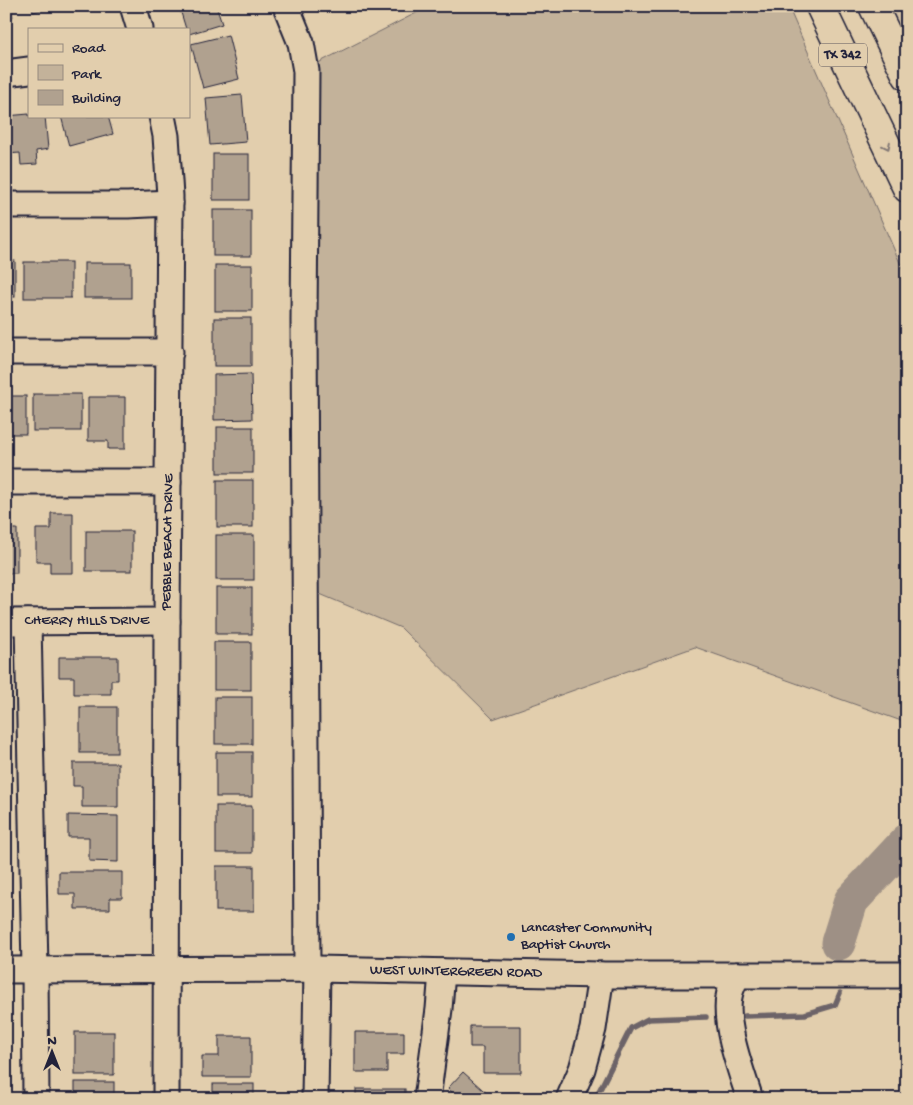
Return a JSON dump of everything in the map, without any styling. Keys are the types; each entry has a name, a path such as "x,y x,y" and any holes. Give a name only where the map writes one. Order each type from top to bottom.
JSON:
{"main road":[{"name":"TX 342","path":"820,6 907,188"},
{"name":"TX 342","path":"873,6 907,76"}],"street":[{"path":"133,6 140,28"},
{"path":"286,6 301,43 306,71 304,331 315,1099"},
{"path":"6,73 28,70"},
{"name":"PEBBLE BEACH DRIVE","path":"162,118 166,136 170,203 166,1099"},
{"path":"6,205 170,203"},
{"path":"6,352 170,352"},
{"path":"6,482 168,482"},
{"name":"CHERRY HILLS DRIVE","path":"17,622 167,621"},
{"path":"17,622 35,969 36,1099"},
{"name":"WEST WINTERGREEN ROAD","path":"6,970 312,969 601,975 907,975"},
{"path":"427,1099 442,972"},
{"path":"569,1099 582,1069 593,1029 601,975"},
{"path":"737,975 731,989 728,1006 730,1027 750,1099"}],"shaded area":[{"path":"873,6 907,6 907,76"}],"green space":[{"path":"430,6 788,6 907,279 907,723 695,647 493,719 401,628 315,592 316,64"}],"building":[{"path":"6,6 11,6 13,17 6,18"},
{"path":"32,6 58,6 33,12"},
{"path":"179,6 216,6 222,24 190,34 190,28 186,28"},
{"path":"228,35 239,79 203,88 191,44"},
{"path":"242,95 246,142 210,145 206,98"},
{"path":"28,114 28,118 45,118 48,149 36,151 37,164 21,165 20,153 6,154 6,116"},
{"path":"62,118 109,118 113,134 69,146"},
{"path":"213,154 249,154 249,200 213,200"},
{"path":"213,210 251,210 251,256 213,256"},
{"path":"6,261 15,261 15,297 6,297"},
{"path":"24,262 71,262 71,298 24,298"},
{"path":"84,263 131,263 131,298 84,298"},
{"path":"215,265 252,265 252,311 215,311"},
{"path":"214,318 251,318 251,366 214,366"},
{"path":"251,374 252,419 214,420 214,375"},
{"path":"33,394 81,394 81,431 33,431"},
{"path":"6,396 26,396 26,434 6,434"},
{"path":"88,397 125,397 125,449 108,449 108,441 88,441"},
{"path":"217,427 253,427 253,473 217,473"},
{"path":"217,480 253,480 253,527 217,527"},
{"path":"51,513 73,513 73,573 50,573 50,562 36,562 36,529 51,529"},
{"path":"6,529 17,529 17,573 6,573"},
{"path":"86,531 132,531 132,571 86,571"},
{"path":"216,535 254,535 254,580 216,580"},
{"path":"216,588 252,588 252,634 216,634"},
{"path":"214,642 251,642 251,690 214,690"},
{"path":"59,657 118,657 118,680 111,680 111,694 74,694 74,677 59,677"},
{"path":"215,697 252,697 252,744 215,744"},
{"path":"80,707 117,707 117,753 80,753"},
{"path":"216,752 252,752 252,797 216,797"},
{"path":"73,763 118,763 118,807 82,807 82,786 73,786"},
{"path":"216,806 252,806 252,853 216,853"},
{"path":"68,815 118,816 118,862 89,861 89,837 68,837"},
{"path":"216,866 254,866 254,911 216,911"},
{"path":"59,872 122,872 122,898 110,898 110,909 75,909 75,894 59,894"},
{"path":"470,1026 521,1026 521,1073 483,1073 483,1047 470,1047"},
{"path":"75,1032 114,1032 114,1075 75,1075"},
{"path":"355,1032 404,1032 404,1054 387,1054 387,1072 355,1072"},
{"path":"219,1036 251,1036 251,1077 202,1077 202,1056 219,1056"},
{"path":"463,1072 493,1099 458,1099 448,1088"},
{"path":"75,1082 114,1082 114,1099 75,1099"},
{"path":"213,1084 254,1084 254,1099 213,1099"},
{"path":"356,1089 405,1089 405,1099 356,1099"}],"waterway":[{"path":"838,943 851,901 907,841"},
{"path":"745,1016 805,1014 835,1005 840,993"},
{"path":"595,1099 631,1028 648,1019 706,1017"}],"place":[{"name":"Lancaster Community Baptist Church","path":"511,937"}]}
